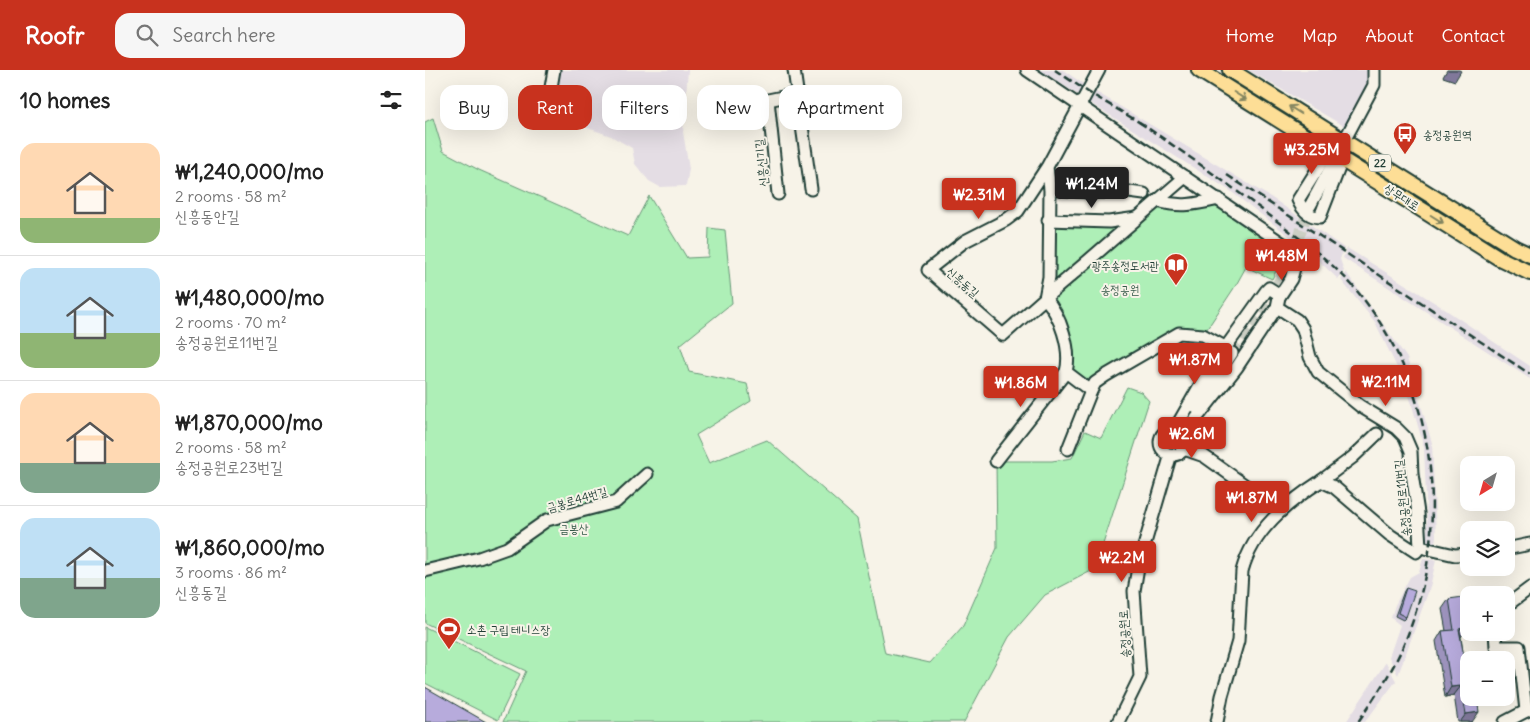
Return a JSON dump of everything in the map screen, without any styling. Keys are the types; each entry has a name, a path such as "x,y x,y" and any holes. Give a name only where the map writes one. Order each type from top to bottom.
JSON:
{"main road":[{"name":"상무대로","path":"1199,70 1499,258 1530,273"},
{"name":"상무대로","path":"1230,70 1515,248 1530,255"}],"street":[{"path":"551,85 554,70"},
{"path":"794,70 796,85"},
{"path":"1027,70 1298,254 1291,279 1237,367 1180,432"},
{"name":"신흥동길","path":"1045,298 1003,335 928,270 965,241 1013,215 1047,166 1099,70"},
{"path":"1344,141 1374,85 1374,70"},
{"name":"신흥신기길","path":"778,194 768,100 779,98"},
{"path":"802,130 811,189"},
{"path":"1336,156 1319,217 1314,217 1301,208 1298,200 1336,156"},
{"path":"1310,206 1336,156"},
{"path":"996,461 1066,372 1069,362 1061,326 1045,298 1049,277 1048,220 1050,188 1047,166"},
{"path":"1045,298 1185,177"},
{"path":"1050,188 1088,192 1145,194"},
{"path":"1158,201 1172,206 1195,205 1219,199"},
{"path":"1048,220 1109,222 1137,218"},
{"path":"1180,432 1206,375 1229,350 1269,288 1277,293 1278,302"},
{"name":"송정공원로11번길","path":"1278,302 1297,320 1303,329 1310,357 1318,372 1360,406 1396,428 1405,437 1411,451 1421,548 1460,555"},
{"path":"1068,449 1095,383 1105,376 1179,333 1203,335 1229,350"},
{"path":"1066,372 1091,391"},
{"path":"1167,430 1180,432 1186,440 1184,449 1177,454 1171,454 1163,449 1162,436 1167,430"},
{"path":"1217,722 1222,696 1238,641 1241,621 1242,571 1253,543 1281,511 1353,457 1377,434"},
{"path":"1184,449 1204,456 1281,511"},
{"name":"송정공원로","path":"1117,722 1140,677 1134,591 1138,566 1171,454"},
{"name":"금봉로44번길","path":"425,571 479,558 507,548 547,520 617,502 647,474"},
{"path":"1321,482 1335,487 1390,534 1416,552 1421,548"},
{"path":"1515,547 1530,544"},
{"path":"1515,599 1530,588"},
{"path":"1496,641 1496,647 1519,647 1528,710 1505,722"}],"shaded area":[{"path":"557,70 688,70 687,85 602,85 602,130 683,130 689,169 686,186 660,187 649,181 635,164 632,148 611,136 592,129 592,85 554,85"},
{"path":"1040,70 1063,70 1092,90 1086,100"},
{"path":"1248,70 1374,70 1374,85 1349,129"},
{"path":"1093,90 1272,198 1344,248 1340,259 1344,271 1338,279 1305,248 1229,190 1087,101"},
{"path":"1347,248 1440,306 1530,366 1530,379 1343,258"},
{"path":"1346,272 1407,358 1432,443 1436,536 1433,557 1425,556 1427,523 1424,447 1407,388 1375,322 1341,280"},
{"path":"1423,559 1436,560 1430,587 1398,675 1389,657 1400,625 1391,618 1395,605 1410,577 1419,572"},
{"path":"1386,662 1396,681 1365,722 1346,722"}],"green space":[{"name":"금봉산","path":"433,118 443,151 479,170 628,236 649,196 687,258 708,257 709,228 725,230 732,303 680,345 689,372 747,384 751,401 696,435 709,463 767,440 857,519 885,653 930,663 963,626 997,548 996,461 1052,461 1072,458 1085,431 1101,438 1127,387 1141,392 1149,401 1095,569 1045,595 1009,637 964,722 503,722 526,671 425,623 425,122"},
{"name":"송정공원","path":"1158,201 1210,201 1282,251 1281,261 1272,279 1246,267 1203,335 1179,333 1091,391 1066,372 1069,361 1051,305 1048,220 1137,218"},
{"name":"소촌 구립 테니스장","path":"425,627 520,674 498,720 425,683"}],"building":[{"path":"1406,588 1415,591 1406,617 1398,613"},
{"path":"1460,597 1459,629 1463,651 1460,651 1460,686 1451,687 1442,631 1454,630 1449,599"},
{"path":"425,687 486,722 425,722"},
{"path":"1465,706 1478,706 1479,712 1466,714"}],"tunnel":[{"path":"1232,353 1275,289 1292,255 1310,206"}],"railway":[{"path":"1055,70 1144,125"},
{"path":"1139,122 1250,201 1312,248 1336,269 1352,285 1381,324 1403,366 1419,411 1429,457 1432,504 1429,552 1420,599 1404,644 1389,674 1358,722"},
{"path":"1227,175 1530,374"}],"place":[{"name":"송정공원역","path":"1405,155"},
{"name":"광주송정도서관","path":"1176,286"},
{"name":"소촌 구립 테니스장","path":"449,650"}]}
